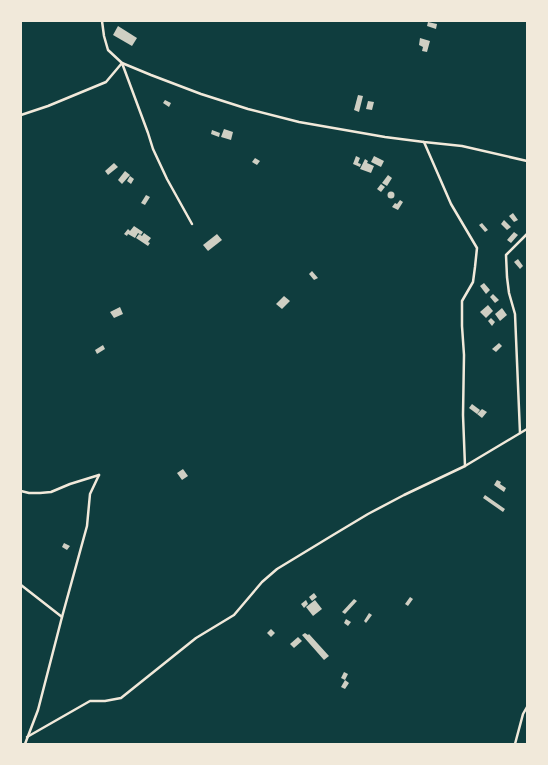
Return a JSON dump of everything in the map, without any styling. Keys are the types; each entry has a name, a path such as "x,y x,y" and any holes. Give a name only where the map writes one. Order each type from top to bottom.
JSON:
{"street":[{"path":"102,21 108,50 122,63 201,94 255,111 299,122 424,142 462,146 527,161"},
{"path":"21,115 48,106 106,82 122,63"},
{"path":"122,63 153,149 167,179 192,224"},
{"path":"424,142 451,204 477,248 473,282 462,301 465,466"},
{"path":"520,433 515,314 509,293 506,255 527,234"},
{"path":"27,737 90,701 105,701 121,698 196,638 234,615 262,582 277,569 368,514 465,466 527,429"},
{"path":"21,492 51,492 70,484 98,476 90,494 87,526 38,710 25,744"},
{"path":"21,584 62,617"},
{"path":"515,744 523,714 527,707"}],"building":[{"path":"428,22 437,24 436,29 427,26"},
{"path":"118,26 137,38 132,46 113,35"},
{"path":"420,38 430,41 427,52 422,51 423,47 419,45"},
{"path":"358,95 363,96 359,112 354,110"},
{"path":"165,100 171,103 169,107 163,103"},
{"path":"368,101 374,102 372,110 366,109"},
{"path":"224,129 233,132 231,140 221,137"},
{"path":"212,130 220,133 219,137 211,134"},
{"path":"356,156 360,158 358,163 361,164 360,167 353,164"},
{"path":"374,156 384,161 381,167 371,162"},
{"path":"255,158 260,161 257,165 252,162"},
{"path":"365,159 368,161 367,163 374,166 371,173 360,169"},
{"path":"114,163 118,167 108,175 105,171"},
{"path":"125,171 130,175 122,184 118,180"},
{"path":"388,175 392,178 387,186 382,183"},
{"path":"130,176 134,179 131,184 127,181"},
{"path":"381,184 385,187 381,192 377,189"},
{"path":"391,192 394,195 391,198 388,195"},
{"path":"146,195 150,197 145,205 141,203"},
{"path":"400,200 403,202 398,210 392,207 395,203 397,204"},
{"path":"513,213 518,220 514,222 509,216"},
{"path":"504,220 511,227 507,230 501,224"},
{"path":"482,223 488,230 485,232 479,225"},
{"path":"134,226 143,232 141,235 138,233 135,238 128,234 127,236 124,234 128,229 130,231"},
{"path":"514,232 518,235 511,243 507,240"},
{"path":"144,233 151,238 148,242 150,243 148,246 136,238 139,234 142,236"},
{"path":"217,234 222,240 208,251 203,245"},
{"path":"518,259 523,266 520,269 514,262"},
{"path":"312,271 318,278 314,280 309,274"},
{"path":"484,283 490,290 486,294 480,286"},
{"path":"493,294 499,300 495,303 490,297"},
{"path":"284,296 290,301 282,309 276,304"},
{"path":"488,305 493,311 486,318 480,312"},
{"path":"120,307 123,314 114,318 110,312"},
{"path":"502,308 507,315 500,321 495,314"},
{"path":"491,318 495,322 492,326 488,321"},
{"path":"499,343 502,346 496,352 492,349"},
{"path":"103,345 105,349 97,354 95,350"},
{"path":"472,404 480,410 477,414 469,408"},
{"path":"482,409 487,412 482,418 477,414"},
{"path":"183,469 188,476 182,480 177,473"},
{"path":"497,480 506,488 504,492 494,485"},
{"path":"485,495 505,509 503,512 483,498"},
{"path":"64,543 70,546 67,550 62,547"},
{"path":"314,593 317,597 312,601 309,597"},
{"path":"410,597 413,599 408,606 405,604"},
{"path":"354,599 357,601 345,614 342,612"},
{"path":"306,600 308,604 304,608 301,604"},
{"path":"315,600 322,609 313,616 306,607"},
{"path":"369,613 372,615 366,623 364,621"},
{"path":"346,619 351,622 348,626 344,623"},
{"path":"271,629 275,633 271,637 267,633"},
{"path":"305,633 308,635 309,634 329,656 324,660 302,635"},
{"path":"298,637 302,641 294,648 290,644"},
{"path":"344,672 348,674 345,680 341,678"},
{"path":"345,680 349,683 345,689 341,687"}]}
